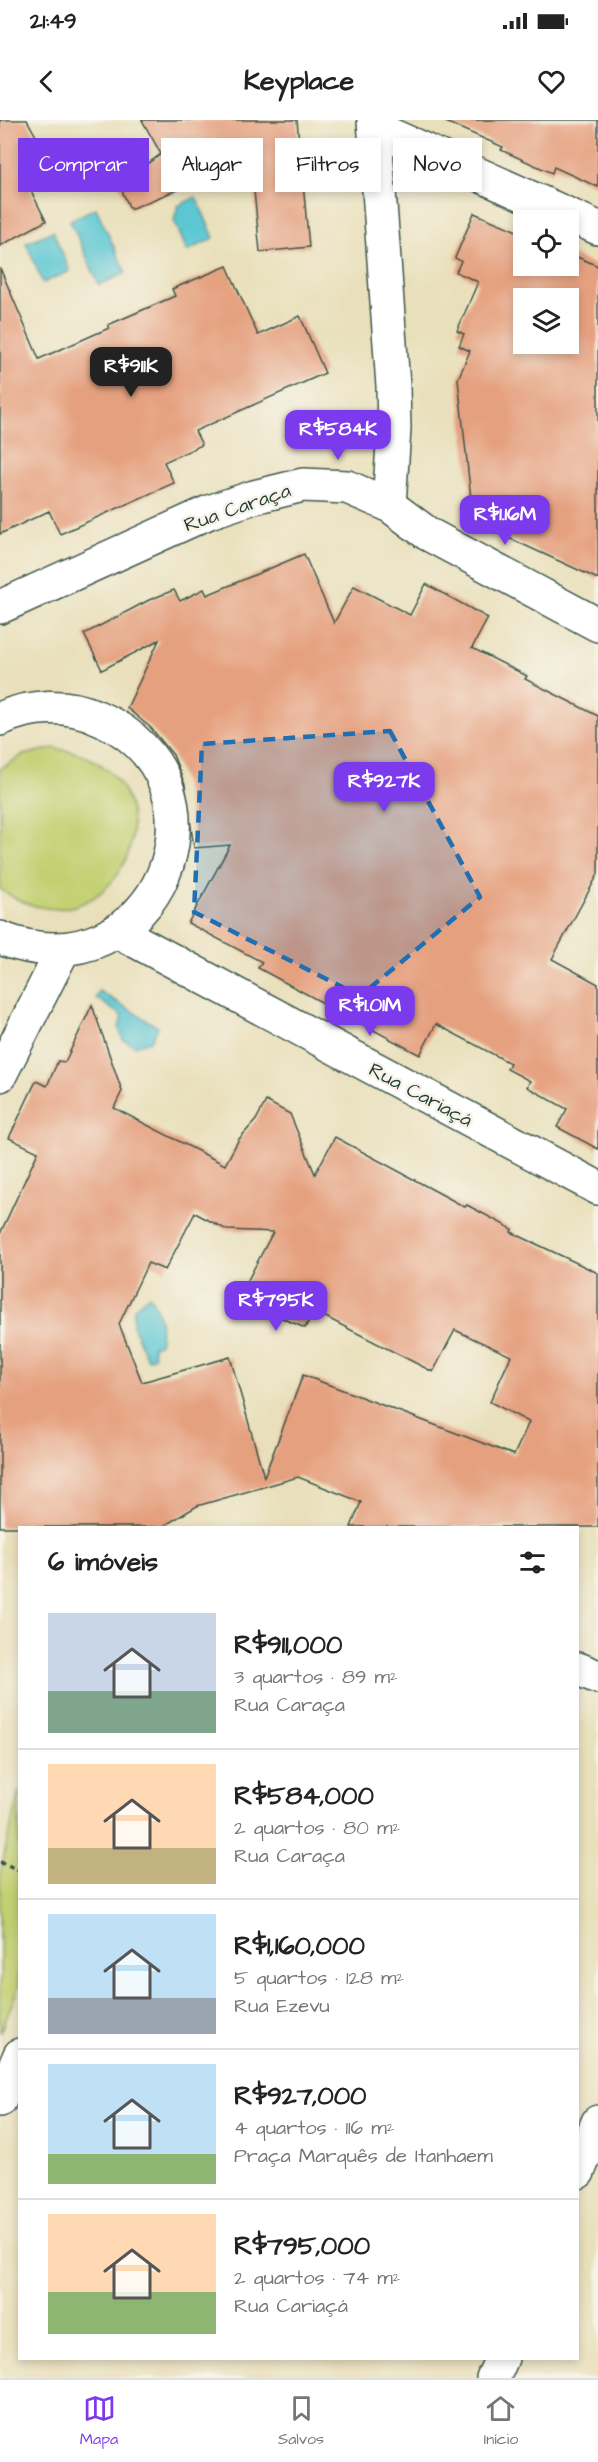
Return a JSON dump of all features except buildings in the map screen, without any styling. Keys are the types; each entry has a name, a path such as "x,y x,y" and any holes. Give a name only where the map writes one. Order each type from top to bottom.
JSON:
{"street":[{"path":"389,505 393,397 375,124 598,228"},
{"name":"Rua Caraça","path":"0,607 209,512 254,497 303,485 347,487 389,505 428,534 598,625"},
{"path":"0,714 23,710 68,708 112,723 147,752 159,771 173,814 170,859 150,900 135,917 117,931 91,944 63,950 25,948 0,938"},
{"name":"Rua Cariaçá","path":"117,931 598,1188"},
{"path":"0,1075 63,950"},
{"path":"579,1669 598,1677"},
{"path":"0,2100 18,2060"},
{"path":"579,2170 598,2122"},
{"path":"494,2378 501,2360"}],"path":[{"path":"0,1862 18,1870"}],"highlighted area":[{"path":"390,731 480,897 360,996 194,912 202,744"}],"green space":[{"path":"54,748 85,756 115,778 130,807 132,839 121,868 101,892 73,906 39,907 0,889 0,769 23,755"},
{"path":"18,1795 18,1988 0,2033 0,1873"}],"water":[{"path":"196,197 214,238 187,251 174,220 178,206"},
{"path":"96,208 126,273 99,285 70,220"},
{"path":"53,231 70,271 43,283 26,243"},
{"path":"99,991 158,1027 151,1041 135,1046 123,1040 119,1028 122,1016 96,998"},
{"path":"149,1295 158,1313 161,1331 159,1344 153,1346 154,1356 150,1359 146,1357 133,1326 134,1308"}]}
